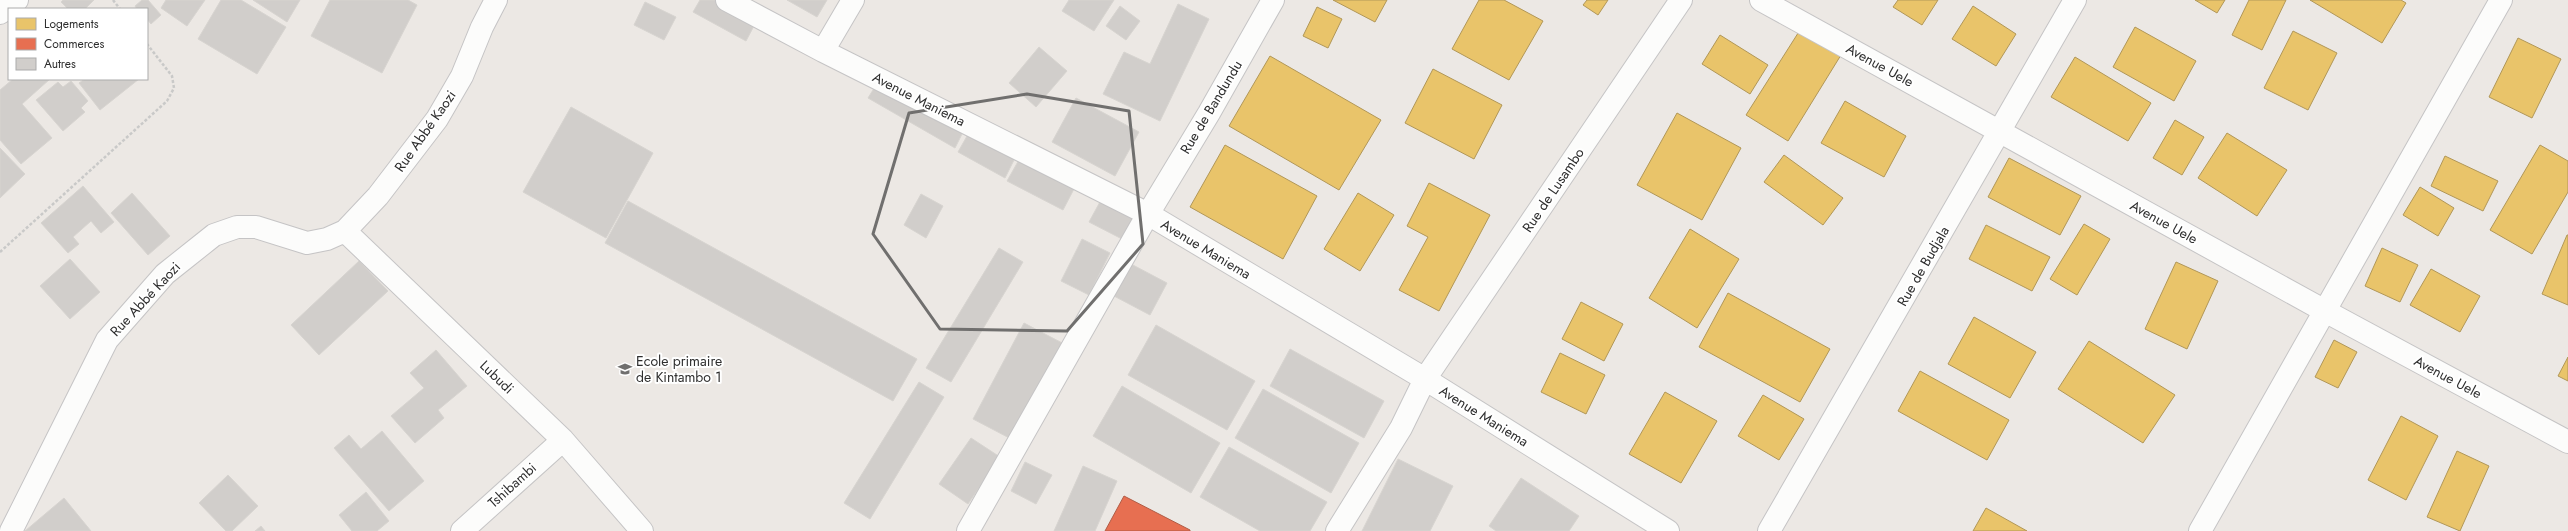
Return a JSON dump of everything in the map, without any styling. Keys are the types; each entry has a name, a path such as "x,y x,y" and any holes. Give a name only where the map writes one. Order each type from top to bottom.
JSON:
{"street":[{"path":"0,13 17,0"},
{"name":"Rue Abbé Kaozi","path":"11,531 108,340 165,274 214,236 237,227 256,227 307,243 327,239 345,231 378,196 437,119 462,76 482,27 496,0"},
{"name":"Avenue Maniema","path":"727,0 823,51 1148,214 1425,379 1668,531"},
{"path":"823,51 853,0"},
{"name":"Rue de Bandundu","path":"968,531 1148,214 1210,113 1273,0"},
{"name":"Rue de Lusambo","path":"1337,531 1401,428 1425,379 1681,0"},
{"name":"Avenue Uele","path":"1760,0 2001,130 2325,311 2568,442"},
{"name":"Rue de Budjala","path":"1769,531 2075,0"},
{"path":"2200,531 2501,0"},
{"name":"Lubudi","path":"345,231 563,440 642,531"},
{"name":"Tshibambi","path":"462,531 563,440"}],"path":[{"path":"113,0 119,8"},
{"path":"0,252 167,101 174,88 172,76 148,45"}],"highlighted area":[{"path":"1027,94 1129,111 1143,244 1067,331 940,329 873,234 909,113"}],"building: Logements":[{"path":"1333,0 1387,0 1375,22"},
{"path":"1479,0 1504,0 1543,21 1509,80 1452,49"},
{"path":"1587,0 1608,0 1598,15 1583,5"},
{"path":"1898,0 1938,0 1922,25 1893,7"},
{"path":"2195,0 2225,0 2217,13"},
{"path":"2249,0 2286,0 2262,50 2232,35"},
{"path":"2310,0 2401,0 2406,3 2382,43"},
{"path":"1973,6 2016,34 1996,66 1952,39"},
{"path":"1317,7 1342,19 1328,48 1303,36"},
{"path":"2135,27 2196,61 2174,101 2113,67"},
{"path":"1800,30 1841,55 1788,141 1746,115"},
{"path":"2293,31 2337,53 2308,110 2264,88"},
{"path":"1720,35 1768,65 1750,94 1702,64"},
{"path":"2518,38 2561,59 2532,118 2489,97"},
{"path":"1270,56 1381,120 1339,190 1229,126"},
{"path":"2075,57 2151,103 2128,141 2051,97"},
{"path":"1433,69 1502,105 1474,159 1405,123"},
{"path":"1845,101 1906,136 1884,177 1821,143"},
{"path":"1677,113 1741,148 1702,220 1637,185"},
{"path":"2175,120 2204,137 2182,175 2153,158"},
{"path":"2227,133 2287,170 2257,216 2198,178"},
{"path":"1225,145 1317,196 1283,259 1190,207"},
{"path":"2540,145 2568,161 2568,192 2532,254 2490,230"},
{"path":"1784,155 1843,198 1823,225 1764,182"},
{"path":"2445,156 2498,181 2483,211 2431,186"},
{"path":"2009,158 2081,196 2060,235 1988,197"},
{"path":"1429,183 1490,215 1439,311 1399,290 1428,237 1407,226"},
{"path":"2420,187 2454,208 2438,236 2403,215"},
{"path":"1358,193 1394,215 1360,271 1324,249"},
{"path":"2084,224 2110,239 2077,295 2050,279"},
{"path":"1986,225 2050,257 2032,291 1969,259"},
{"path":"1690,229 1739,259 1697,328 1649,298"},
{"path":"2568,235 2568,305 2542,294"},
{"path":"2382,248 2418,265 2400,302 2365,286"},
{"path":"2176,262 2218,281 2187,349 2145,329"},
{"path":"2431,269 2480,296 2460,332 2410,305"},
{"path":"1728,293 1830,349 1800,402 1699,347"},
{"path":"1581,302 1623,324 1604,361 1562,339"},
{"path":"1974,317 2036,352 2010,398 1948,364"},
{"path":"2334,340 2357,352 2338,388 2315,377"},
{"path":"2089,341 2175,395 2143,443 2058,389"},
{"path":"1560,353 1605,375 1586,414 1541,392"},
{"path":"2568,357 2568,381 2558,376"},
{"path":"1920,371 2009,420 1987,460 1898,411"},
{"path":"1665,392 1717,421 1681,483 1629,454"},
{"path":"1763,395 1804,419 1779,460 1738,436"},
{"path":"2401,416 2438,436 2406,500 2368,480"},
{"path":"2457,451 2489,466 2460,531 2427,517"},
{"path":"1986,508 2027,531 1973,531"}],"building: Commerces":[{"path":"1124,496 1190,530 1190,531 1105,531"}],"building: Autres":[{"path":"63,0 94,0 86,8 67,8 61,2"},
{"path":"142,0 148,0 161,15 151,24 148,20 148,8 136,8 135,6"},
{"path":"166,0 205,0 187,26 161,8"},
{"path":"221,0 241,0 286,27 257,74 198,39"},
{"path":"253,0 300,0 287,22"},
{"path":"330,0 408,0 417,5 382,73 311,36"},
{"path":"700,0 716,0 756,22 746,41 693,12"},
{"path":"787,0 827,0 817,17"},
{"path":"1069,0 1114,0 1094,31 1062,11"},
{"path":"645,2 676,17 664,40 634,25"},
{"path":"1178,4 1209,19 1160,121 1103,94 1124,52 1150,64"},
{"path":"1120,6 1140,21 1126,40 1106,26"},
{"path":"1039,47 1067,71 1036,107 1009,83"},
{"path":"12,80 49,80 22,104 52,138 21,164 0,140 0,90"},
{"path":"84,80 138,80 100,110 79,83"},
{"path":"71,81 88,101 81,108 85,112 63,131 36,100 58,82 63,87"},
{"path":"878,82 964,130 955,148 868,98"},
{"path":"1076,98 1139,132 1115,176 1052,142"},
{"path":"571,107 653,153 606,238 523,192"},
{"path":"971,129 1017,154 1005,178 958,152"},
{"path":"0,148 25,174 0,198"},
{"path":"1020,158 1075,187 1063,210 1007,181"},
{"path":"83,186 114,222 101,233 91,221 73,237 79,244 68,253 41,223"},
{"path":"132,193 170,236 148,255 111,213"},
{"path":"921,194 943,206 926,238 904,225"},
{"path":"1101,200 1133,218 1122,239 1089,222"},
{"path":"628,201 917,359 893,401 605,243"},
{"path":"1082,239 1110,253 1089,295 1061,281"},
{"path":"999,248 1023,262 951,382 926,368"},
{"path":"70,259 100,292 70,319 40,286"},
{"path":"359,261 388,291 319,355 291,325"},
{"path":"1131,264 1167,283 1150,315 1114,296"},
{"path":"1024,323 1066,345 1015,441 973,419"},
{"path":"1156,325 1255,381 1227,430 1128,375"},
{"path":"1290,349 1384,401 1364,438 1270,386"},
{"path":"436,350 467,386 438,410 444,418 415,443 391,416 424,388 410,373"},
{"path":"919,382 944,397 870,519 844,503"},
{"path":"1122,386 1220,443 1191,493 1093,436"},
{"path":"1263,389 1359,443 1331,493 1235,438"},
{"path":"382,431 424,481 389,511 334,448 349,435 361,449"},
{"path":"971,438 1000,457 968,504 939,484"},
{"path":"1229,447 1327,502 1310,531 1260,531 1200,497"},
{"path":"1398,459 1453,486 1430,531 1362,531"},
{"path":"1025,462 1052,475 1036,504 1011,491"},
{"path":"1083,466 1117,481 1095,531 1054,531"},
{"path":"228,475 258,506 232,531 226,531 199,503"},
{"path":"1521,478 1579,516 1569,531 1496,531 1489,526"},
{"path":"366,492 389,521 377,531 352,531 339,515"},
{"path":"64,498 91,531 25,531"},
{"path":"261,526 265,531 255,531"}],"place":[{"name":"Ecole primaire de Kintambo 1","path":"625,369"}]}
